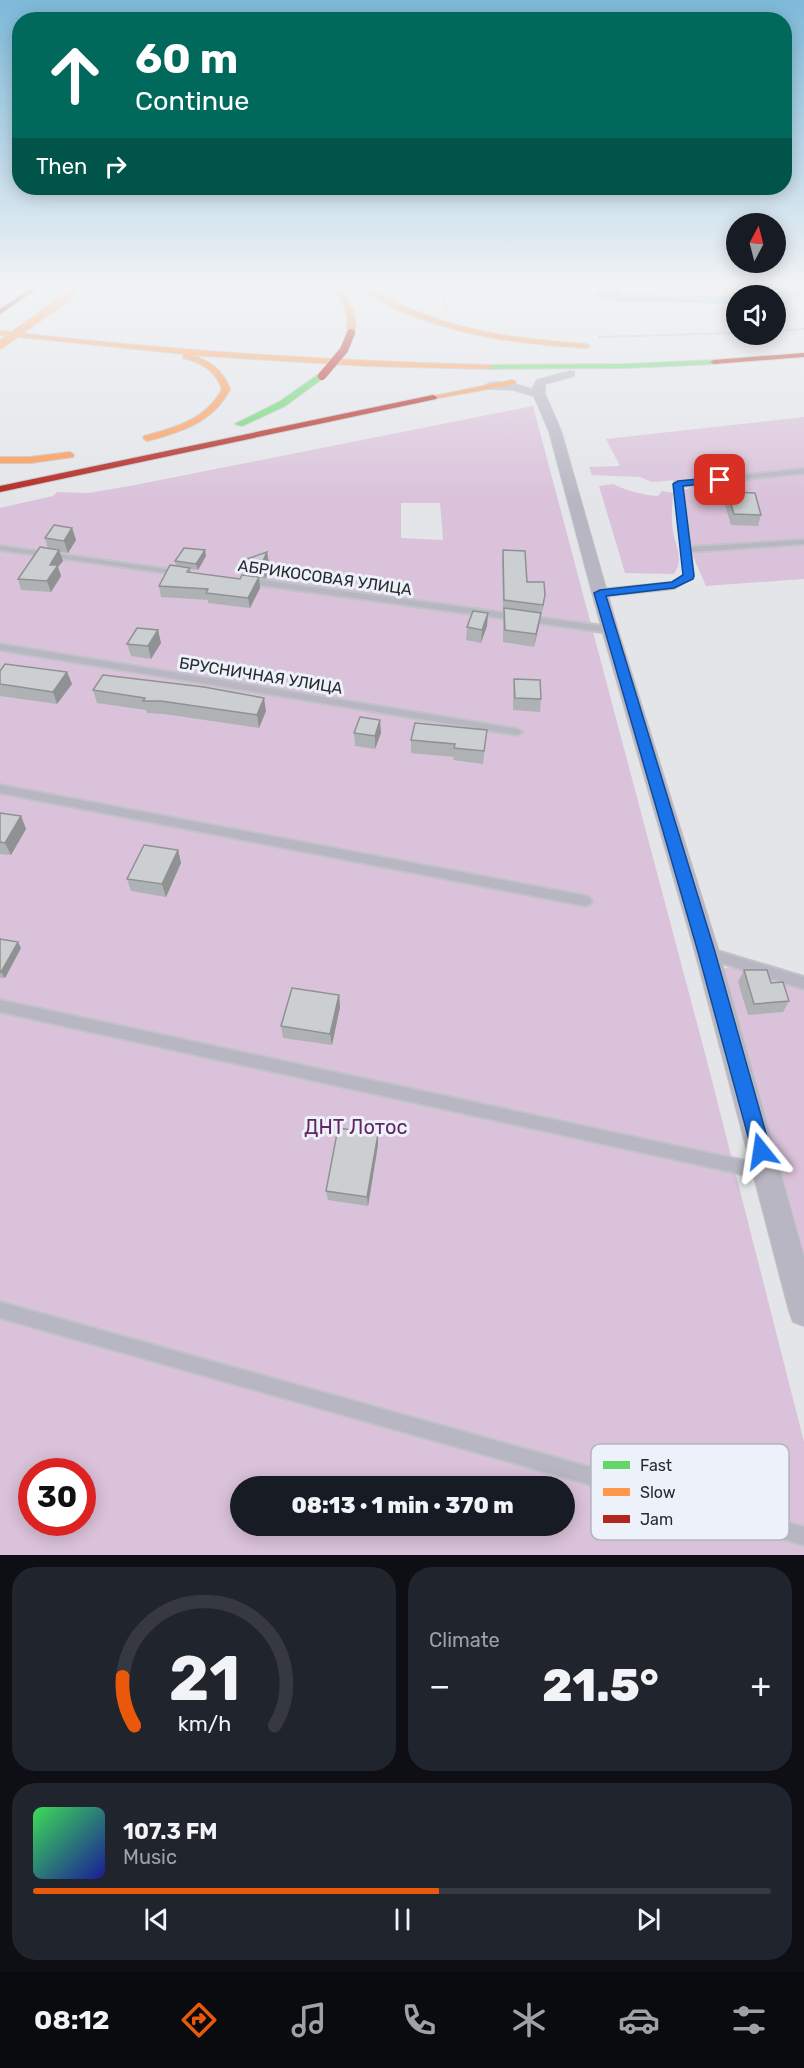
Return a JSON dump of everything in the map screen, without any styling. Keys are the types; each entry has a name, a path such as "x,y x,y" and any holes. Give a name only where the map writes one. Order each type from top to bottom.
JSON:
{"highway":[{"path":"132,442 189,425 210,411 224,392 224,380 213,368 191,358"},
{"path":"248,358 422,366 554,367 675,364"},
{"path":"147,457 257,416 303,390 322,376 338,358"},
{"path":"0,489 482,387 570,374 767,358"},
{"path":"0,460 30,460 83,453"}],"street":[{"path":"570,374 541,382 538,387 539,394 555,431 610,630 706,952 804,1311"},
{"path":"482,387 514,387 539,394"}],"lane":[{"path":"600,593 674,585 689,576 678,484 804,471"},
{"path":"685,550 804,542"},
{"path":"0,548 188,573"},
{"name":"АБРИКОСОВАЯ УЛИЦА","path":"234,580 610,630"},
{"name":"БРУСНИЧНАЯ УЛИЦА","path":"0,647 516,732"},
{"path":"0,789 586,901"},
{"path":"706,952 804,983"},
{"path":"0,1006 768,1173"},
{"path":"0,1310 591,1476"},
{"path":"789,1532 804,1536"}],"green space":[{"name":"ДНТ Лотос","path":"533,406 707,1061 804,1442 804,1555 0,1555 0,508 53,496 57,492 88,493 135,485","holes":["401,503 440,503 443,540 401,538"]},
{"path":"804,417 804,469 652,482 640,477 592,475 589,467 620,466 606,439"},
{"path":"804,474 804,539 695,546 687,544 683,490 696,483"},
{"path":"613,484 646,495 658,496 662,491 673,493 672,527 679,559 674,574 625,573 599,486"},
{"path":"804,546 804,579 706,586 692,554 700,552"},
{"path":"731,967 804,990 804,1256 721,969"}],"building":[{"path":"730,492 755,493 761,515 734,514 728,494 731,494"},
{"path":"54,525 72,528 64,541 45,538"},
{"path":"40,547 59,550 50,565 58,565 47,581 18,579"},
{"path":"184,548 205,550 196,564 175,561"},
{"path":"503,550 525,551 527,582 544,582 543,605 504,600"},
{"path":"267,552 263,561 247,559"},
{"path":"170,565 190,568 187,572 240,579 242,575 259,577 248,598 206,593 208,589 159,586"},
{"path":"504,608 541,613 536,634 505,630"},
{"path":"473,611 488,613 482,630 467,627"},
{"path":"137,628 158,630 148,646 127,644"},
{"path":"5,664 67,672 53,692 0,684 0,671"},
{"path":"103,675 204,687 264,698 257,715 161,701 143,701 145,698 93,690"},
{"path":"514,679 540,680 541,699 515,698"},
{"path":"360,717 380,720 375,736 354,733"},
{"path":"415,723 487,730 484,751 454,748 455,744 411,740"},
{"path":"0,813 21,816 5,843 0,842"},
{"path":"144,845 178,850 162,884 127,879"},
{"path":"0,939 18,942 1,972 0,972"},
{"path":"744,970 767,970 771,983 783,982 789,1001 754,1004"},
{"path":"292,988 339,995 330,1034 281,1026"},
{"path":"338,1128 378,1134 367,1197 326,1191"}],"traffic: fast":[{"path":"489,367 626,366 714,362"},
{"path":"239,424 282,404 322,376"}],"traffic: slow":[{"path":"147,438 193,422 213,409 221,400 226,389 220,376 211,367 191,358"},
{"path":"254,358 366,364 489,367"},
{"path":"433,397 512,382"},
{"path":"0,460 30,460 70,455"}],"traffic: jam":[{"path":"322,376 338,358"},
{"path":"714,362 771,358"},
{"path":"0,489 433,397"}],"route":[{"path":"720,480 678,484 689,576 674,585 600,593 706,952 761,1151"}]}
